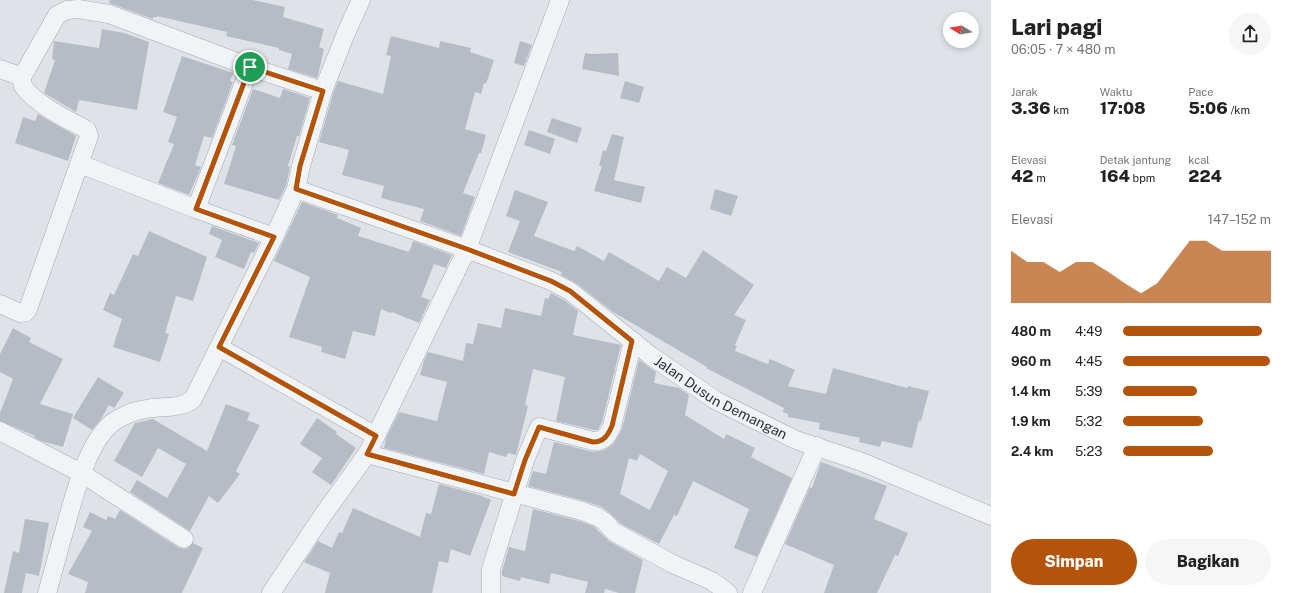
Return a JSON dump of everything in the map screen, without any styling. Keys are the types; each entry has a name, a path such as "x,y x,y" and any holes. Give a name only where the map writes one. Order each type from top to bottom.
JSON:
{"street":[{"path":"47,593 82,473 94,446 106,429 117,419 134,411 185,404 193,399 274,237 296,189 300,166 323,91 361,0"},
{"path":"271,593 323,514 367,454 376,436 467,249 560,0"},
{"path":"0,304 20,313 26,312 28,309 89,136 89,132 87,130 48,107 33,96 22,84 22,77 57,16 67,10 78,8 109,14 250,67 323,91"},
{"path":"196,209 250,67"},
{"path":"0,69 22,77"},
{"path":"80,164 196,209 274,237"},
{"name":"Jalan Dusun Demangan","path":"296,189 467,249 551,281 570,291 651,356 715,400 796,440 862,462 991,516"},
{"path":"491,593 491,568 525,460 539,427 593,442 603,440 609,434 632,341"},
{"path":"219,347 376,436"},
{"path":"0,431 82,473 184,540"},
{"path":"752,593 817,446"},
{"path":"367,454 582,511 598,517 614,532 673,564 712,582 728,593"}],"building":[{"path":"110,0 253,0 285,7 283,17 324,29 319,47 324,49 317,78 288,69 292,54 279,50 279,48 226,36 227,32 157,16 153,17 153,19 109,3"},
{"path":"102,29 124,33 149,42 137,110 79,100 76,112 44,93 55,60 52,59 54,41 99,48"},
{"path":"391,36 439,48 440,41 471,48 470,52 494,60 481,94 475,92 465,129 486,135 481,153 479,153 463,193 475,197 461,236 420,221 424,209 381,198 384,186 342,175 349,150 319,142 338,81 383,94 391,56 386,55"},
{"path":"520,41 532,45 524,66 514,63"},
{"path":"585,53 618,53 619,76 582,69"},
{"path":"182,56 233,73 230,81 233,82 212,138 204,136 195,165 201,167 189,195 158,183 174,144 168,142 177,117 163,112"},
{"path":"625,81 644,87 639,103 620,98"},
{"path":"253,89 280,98 283,89 310,98 299,136 297,136 288,166 290,167 286,186 279,200 224,184 236,146 232,145"},
{"path":"38,114 76,136 68,161 15,143 23,117 35,121"},
{"path":"552,118 582,128 577,143 547,132"},
{"path":"529,130 555,139 550,154 524,145"},
{"path":"612,134 624,137 614,180 645,187 641,203 594,191 602,166 599,166 603,150 606,151"},
{"path":"715,189 738,196 731,216 710,209"},
{"path":"515,190 548,202 534,236 574,251 577,246 604,261 609,252 659,281 667,267 686,278 703,250 754,285 734,315 746,320 735,345 737,346 735,351 768,364 770,359 795,370 788,386 826,394 833,368 907,388 908,386 929,391 921,421 919,420 912,448 882,441 880,447 859,442 860,438 819,429 820,423 788,417 788,414 783,412 784,408 706,368 707,367 613,312 576,283 561,275 562,272 508,252 520,221 506,216"},
{"path":"302,202 338,215 337,218 361,228 358,236 409,252 413,241 452,255 446,268 434,264 421,297 430,300 419,323 381,309 375,336 353,331 345,359 321,352 322,347 289,337 310,277 274,261"},
{"path":"212,226 259,243 254,253 251,252 244,269 215,257 222,240 209,234"},
{"path":"149,231 207,257 193,301 176,296 165,333 169,334 160,362 113,347 122,319 103,310 110,293 114,295 133,254 138,256"},
{"path":"551,293 564,300 578,311 573,335 621,345 602,422 598,430 556,421 565,377 533,369 525,405 528,406 516,455 508,453 506,457 489,452 484,474 384,448 386,438 399,412 437,421 447,382 420,375 428,352 463,361 466,343 473,344 478,323 501,328 505,308 541,316 545,298 548,299"},
{"path":"13,328 31,338 29,342 63,359 40,404 73,414 63,447 41,441 34,437 35,436 0,421 0,413 13,379 0,372 0,354"},
{"path":"639,360 656,372 654,383 679,388 689,395 685,415 724,439 726,434 755,448 751,457 792,478 757,557 734,548 749,509 693,481 677,516 674,515 659,544 621,524 602,507 528,486 533,471 546,474 554,442 593,452 604,450 613,444 622,429","holes":["640,454 668,471 650,510 620,494 629,458 637,461"]},
{"path":"98,377 124,393 114,408 109,405 101,419 92,430 73,418"},
{"path":"226,404 250,413 247,420 260,425 236,471 240,474 218,503 209,496 190,531 130,492 137,480 167,498 186,464 158,448 142,477 114,461 135,423 153,419 207,451"},
{"path":"317,418 356,448 331,485 312,472 322,458 300,444"},
{"path":"821,462 887,486 874,519 908,533 898,556 895,555 877,593 824,593 834,565 785,544 810,487 812,488"},
{"path":"439,484 479,495 491,500 470,556 451,549 448,563 439,561 432,593 325,593 330,573 304,562 318,541 332,548 339,532 342,533 353,508 420,537 426,513 431,514"},
{"path":"533,509 593,526 609,541 643,560 635,593 619,593 605,589 604,593 585,593 588,582 551,573 549,584 521,577 520,581 502,576 509,547 525,551"},
{"path":"120,510 179,548 188,548 193,543 203,548 182,593 85,593 88,582 68,574 92,531 83,527 90,512 106,520 108,516 115,519"},
{"path":"25,519 49,523 39,576 26,573 22,593 4,593 13,551 19,553"}],"route":[{"path":"250,67 323,91 300,166 296,189 467,249 551,281 570,291 632,341 628,365 612,426 609,434 603,440 593,442 539,427 525,460 514,494 367,454 376,436 219,347 274,237 196,209 250,67"}]}
